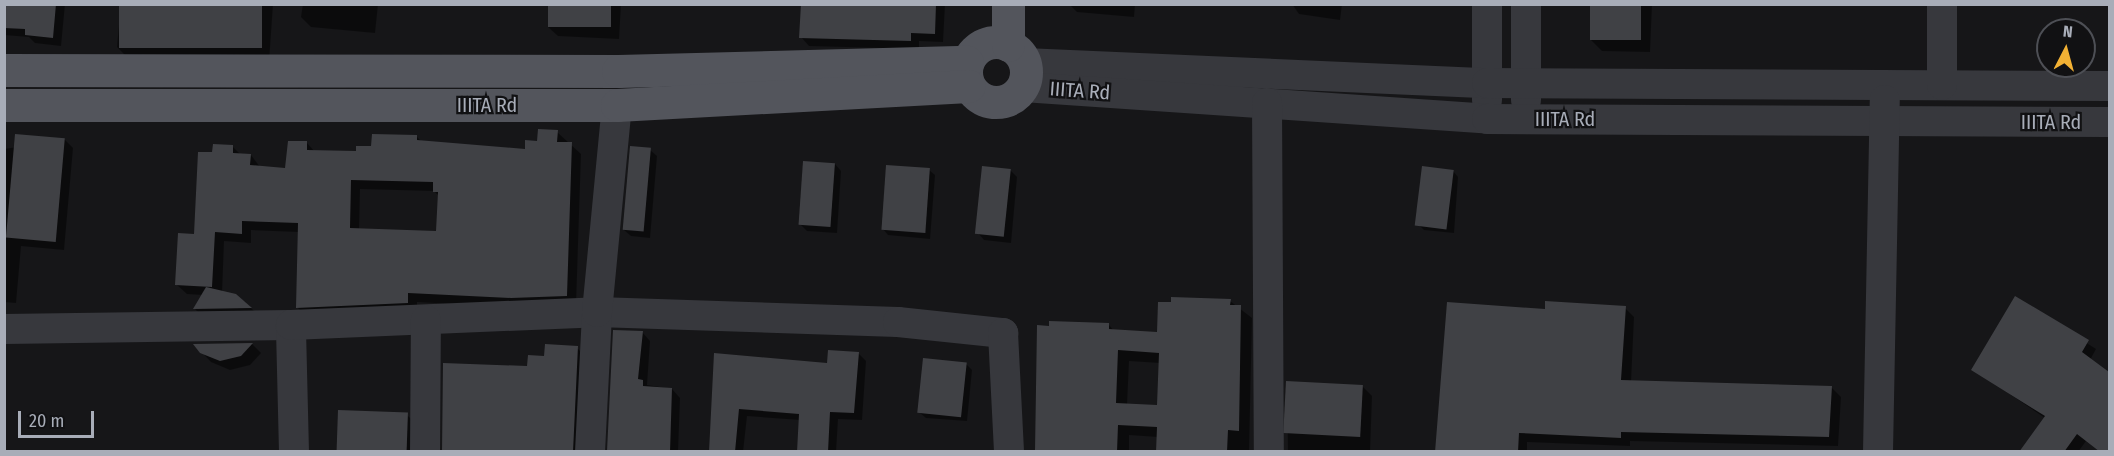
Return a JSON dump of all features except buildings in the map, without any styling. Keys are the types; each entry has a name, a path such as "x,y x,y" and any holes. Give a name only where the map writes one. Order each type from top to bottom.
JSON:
{"main road":[{"path":"987,4 996,64"},
{"path":"996,64 1008,4"},
{"name":"IIITA Rd","path":"4,70 618,71 996,64"},
{"name":"IIITA Rd","path":"4,105 617,105 996,64"}],"street":[{"path":"1487,4 1487,119"},
{"path":"1526,4 1526,119"},
{"path":"1941,85 1942,4"},
{"name":"IIITA Rd","path":"996,64 1487,82 2109,86"},
{"name":"IIITA Rd","path":"996,64 1267,103 1487,119 2109,122"},
{"path":"1878,452 1885,85"},
{"path":"1267,103 1269,452"},
{"path":"590,452 597,312 617,105"},
{"path":"4,329 291,325 597,312 898,322 1003,333 1009,452"},
{"path":"425,452 426,320"},
{"path":"291,325 294,452"}]}
